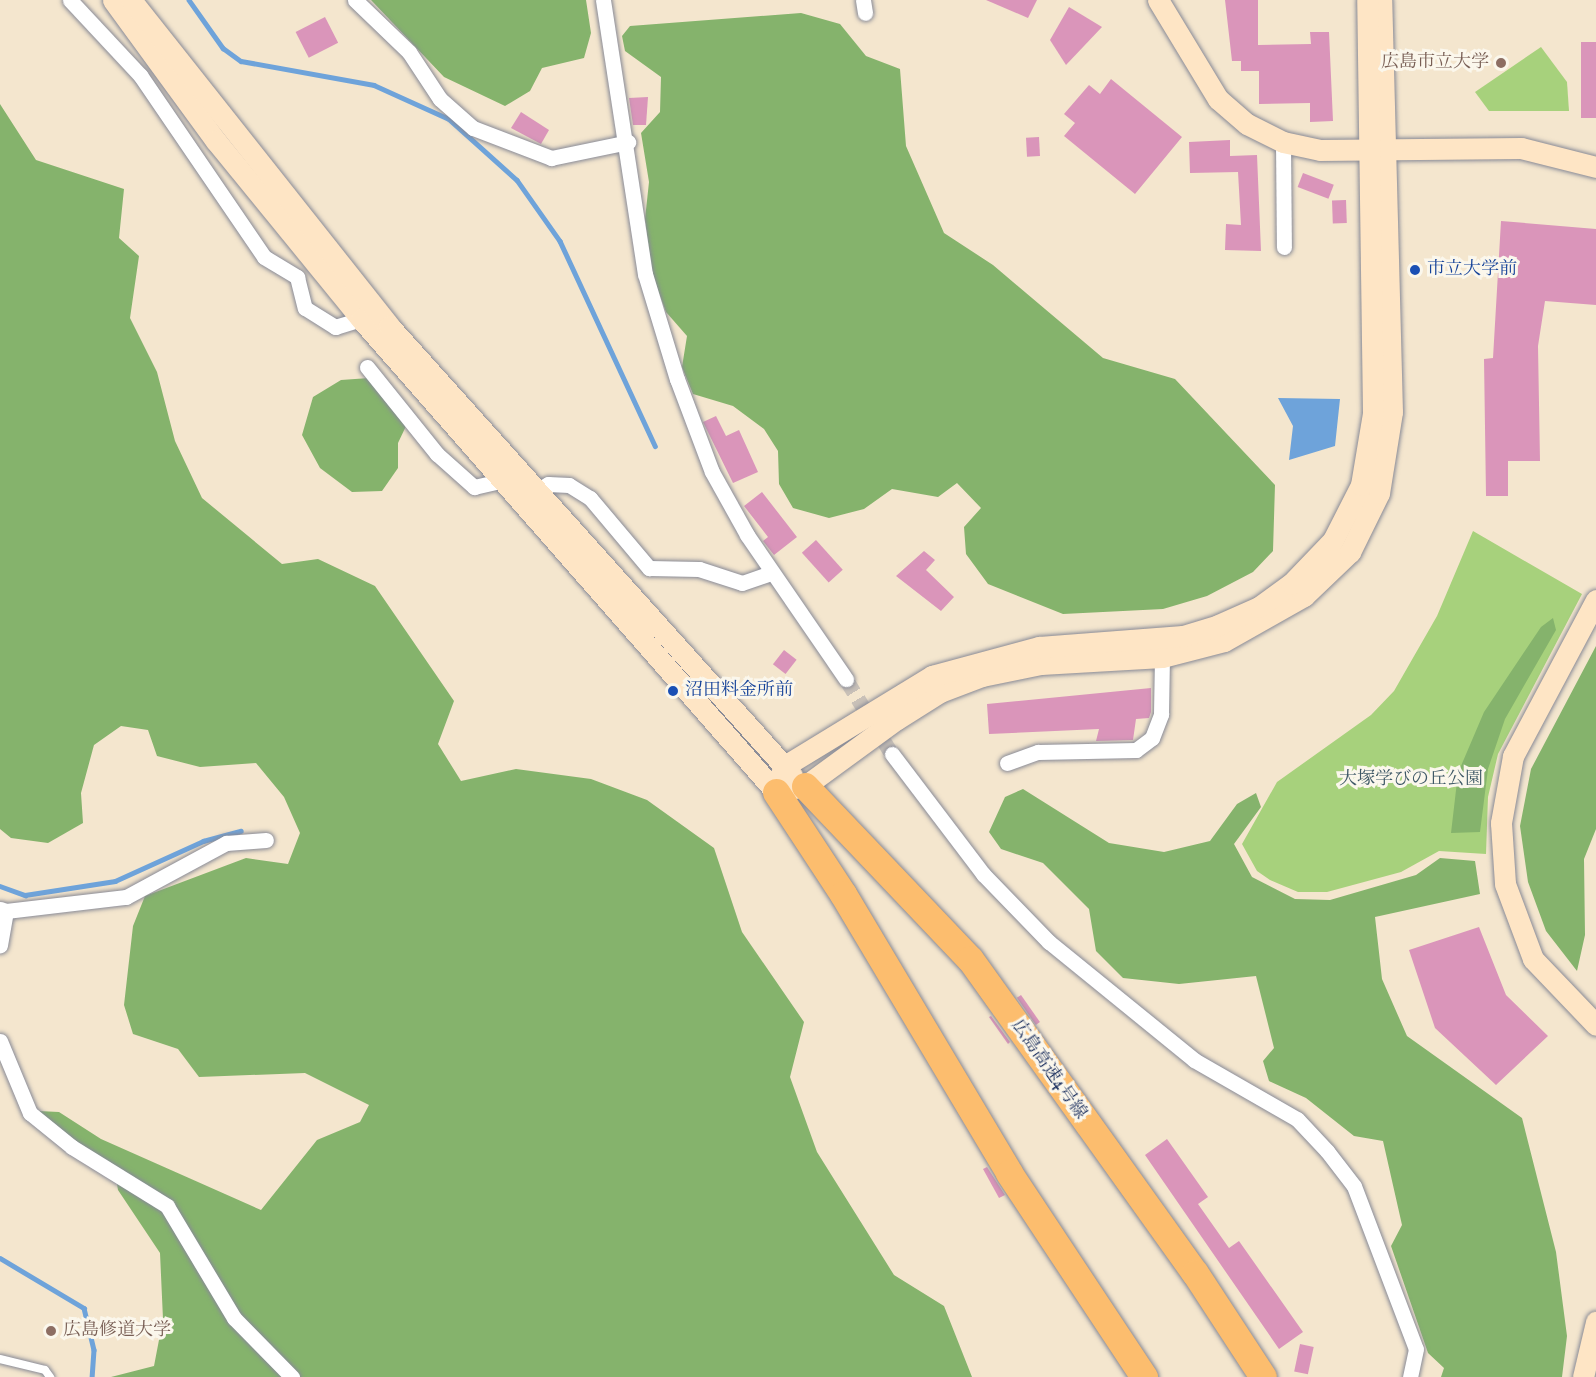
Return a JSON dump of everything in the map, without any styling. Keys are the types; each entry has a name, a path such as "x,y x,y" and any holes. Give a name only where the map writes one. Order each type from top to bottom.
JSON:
{"highway":[{"path":"780,780 843,894 1009,1173 1144,1377"},
{"name":"広島高速4号線","path":"806,786 970,959 1195,1273 1263,1377"}],"street":[{"path":"112,0 216,141 361,319 501,481 780,780 806,786 897,719 940,692 982,676 1041,664 1161,657 1224,641 1304,596 1350,552 1379,493 1392,412 1378,150 1367,0"},
{"path":"131,0 289,206 536,491 780,780"},
{"path":"355,0 409,52 440,99 473,128 550,158 628,142"},
{"path":"603,0 628,142 645,274 677,379 712,472 771,573 846,679"},
{"path":"1158,0 1218,99 1247,124 1283,142 1320,150 1521,148 1596,167"},
{"path":"780,780 943,672 1039,647 1184,636 1259,608 1292,585 1334,540 1361,485 1373,413 1381,0"},
{"path":"73,1 140,75 264,257 297,277 305,308 335,327 361,319"},
{"path":"1283,142 1284,247"},
{"path":"367,367 437,454 474,487 501,481"},
{"path":"536,491 548,484 569,485 590,498 649,568 699,569 742,583 771,573"},
{"path":"1596,600 1513,756 1501,823 1505,884 1533,959 1596,1025"},
{"path":"1007,764 1038,752 1136,750 1152,738 1161,714 1161,657"},
{"path":"892,754 984,874 1049,942 1194,1060 1298,1119 1327,1151 1354,1186 1416,1349 1410,1377"},
{"path":"0,945 3,910 126,897 226,843 266,840"},
{"path":"0,1041 30,1113 72,1147 166,1206 234,1318 292,1377"},
{"path":"1583,1377 1596,1322"}],"lane":[{"path":"0,1359 45,1370 50,1377"}],"green space":[{"path":"371,0 586,0 591,33 584,58 542,68 530,91 505,106 444,77"},
{"path":"801,13 840,24 866,56 900,69 906,146 944,233 993,265 1103,358 1175,379 1275,485 1273,551 1253,572 1207,596 1163,609 1063,614 988,584 966,554 964,527 981,508 957,483 938,497 892,489 864,509 829,518 793,508 779,484 778,451 764,429 733,406 693,394 682,367 687,336 666,312 652,274 645,219 649,182 641,133 660,112 661,77 625,51 622,36 630,26"},
{"path":"1541,47 1567,82 1569,111 1489,111 1475,92"},
{"path":"0,104 36,160 124,189 119,238 139,256 130,318 157,372 175,441 202,498 282,564 318,559 375,586 454,701 438,744 461,781 516,769 591,779 647,800 714,848 742,932 804,1022 790,1077 817,1152 894,1275 944,1306 972,1377 111,1377 154,1366 163,1319 160,1253 118,1190 115,1172 38,1111 59,1112 101,1139 261,1210 317,1140 360,1122 369,1105 305,1073 199,1077 178,1049 133,1034 124,1005 133,926 145,896 246,858 288,864 300,833 284,797 256,763 200,767 157,756 148,730 121,726 94,745 81,793 83,823 48,843 11,838 0,829"},
{"path":"369,378 407,424 398,443 398,468 382,491 352,492 320,468 302,435 313,397 341,380"},
{"name":"大塚学びの丘公園","path":"1473,531 1582,594 1498,754 1488,797 1486,854 1439,851 1401,872 1327,892 1298,892 1270,880 1257,871 1242,844 1277,782 1371,715 1394,691 1437,616"},
{"path":"1553,618 1556,630 1505,719 1488,769 1480,832 1451,833 1458,773 1484,712 1541,627"},
{"path":"1596,646 1596,829 1584,859 1585,935 1577,971 1546,931 1528,882 1520,826 1531,769"},
{"path":"1023,789 1109,843 1164,852 1210,841 1237,804 1256,793 1261,807 1234,844 1252,877 1295,899 1330,900 1416,875 1440,858 1475,861 1480,894 1375,917 1382,979 1407,1036 1522,1118 1556,1252 1567,1336 1562,1377 1441,1377 1444,1368 1428,1353 1391,1246 1402,1225 1383,1141 1354,1136 1306,1098 1269,1081 1263,1061 1274,1048 1256,976 1179,984 1123,978 1096,951 1089,909 1043,863 1001,849 989,832 1005,797"}],"water":[{"path":"1278,398 1340,399 1335,446 1289,460 1293,426"}],"building":[{"path":"986,0 1037,0 1028,18"},
{"path":"1225,0 1258,0 1258,45 1311,44 1310,32 1329,32 1333,121 1310,122 1310,103 1259,104 1259,71 1241,71 1241,61 1232,61"},
{"path":"1069,7 1102,27 1066,65 1050,40"},
{"path":"325,17 338,43 309,58 296,32"},
{"path":"1581,42 1596,42 1596,118 1581,118"},
{"path":"1111,79 1182,137 1135,194 1064,136 1075,123 1064,114 1089,85 1100,94"},
{"path":"648,97 646,125 633,125 629,98"},
{"path":"521,112 549,130 541,144 511,128"},
{"path":"1039,137 1040,156 1027,157 1026,138"},
{"path":"1230,140 1230,156 1257,155 1261,251 1225,250 1226,224 1241,225 1238,172 1190,173 1189,142"},
{"path":"1303,173 1334,185 1328,199 1298,187"},
{"path":"1332,200 1346,200 1347,223 1333,223"},
{"path":"1501,221 1596,229 1596,305 1545,301 1538,346 1540,461 1508,461 1508,496 1486,496 1484,359 1493,358"},
{"path":"716,416 726,436 739,430 758,472 733,483 703,422"},
{"path":"762,492 797,537 774,555 763,541 768,537 744,506"},
{"path":"816,540 843,570 829,582 802,553"},
{"path":"924,551 935,560 926,570 954,597 941,611 896,576"},
{"path":"784,650 797,660 786,674 773,664"},
{"path":"1151,688 1149,718 1136,719 1133,740 1096,741 1099,729 989,734 987,704"},
{"path":"1479,927 1506,995 1548,1036 1496,1085 1435,1028 1409,950"},
{"path":"1021,995 1040,1022 1036,1025 1017,998"},
{"path":"991,1016 1010,1042 1008,1044 989,1017"},
{"path":"1167,1139 1208,1197 1198,1204 1229,1248 1239,1241 1303,1332 1279,1349 1145,1155"},
{"path":"987,1167 1005,1195 999,1198 983,1169"},
{"path":"1300,1344 1314,1347 1308,1374 1294,1371"}],"waterway":[{"path":"189,0 223,48 241,61 374,85 449,119 517,180 560,241 655,446"},
{"path":"0,886 25,895 115,881 203,841 241,831"},
{"path":"0,1258 84,1308 94,1350 92,1377"}],"tunnel":[{"path":"846,679 892,754"}],"place":[{"name":"広島市立大学","path":"1501,63"},
{"name":"市立大学前","path":"1415,270"},
{"name":"沼田料金所前","path":"673,691"},
{"name":"広島修道大学","path":"51,1331"}]}
